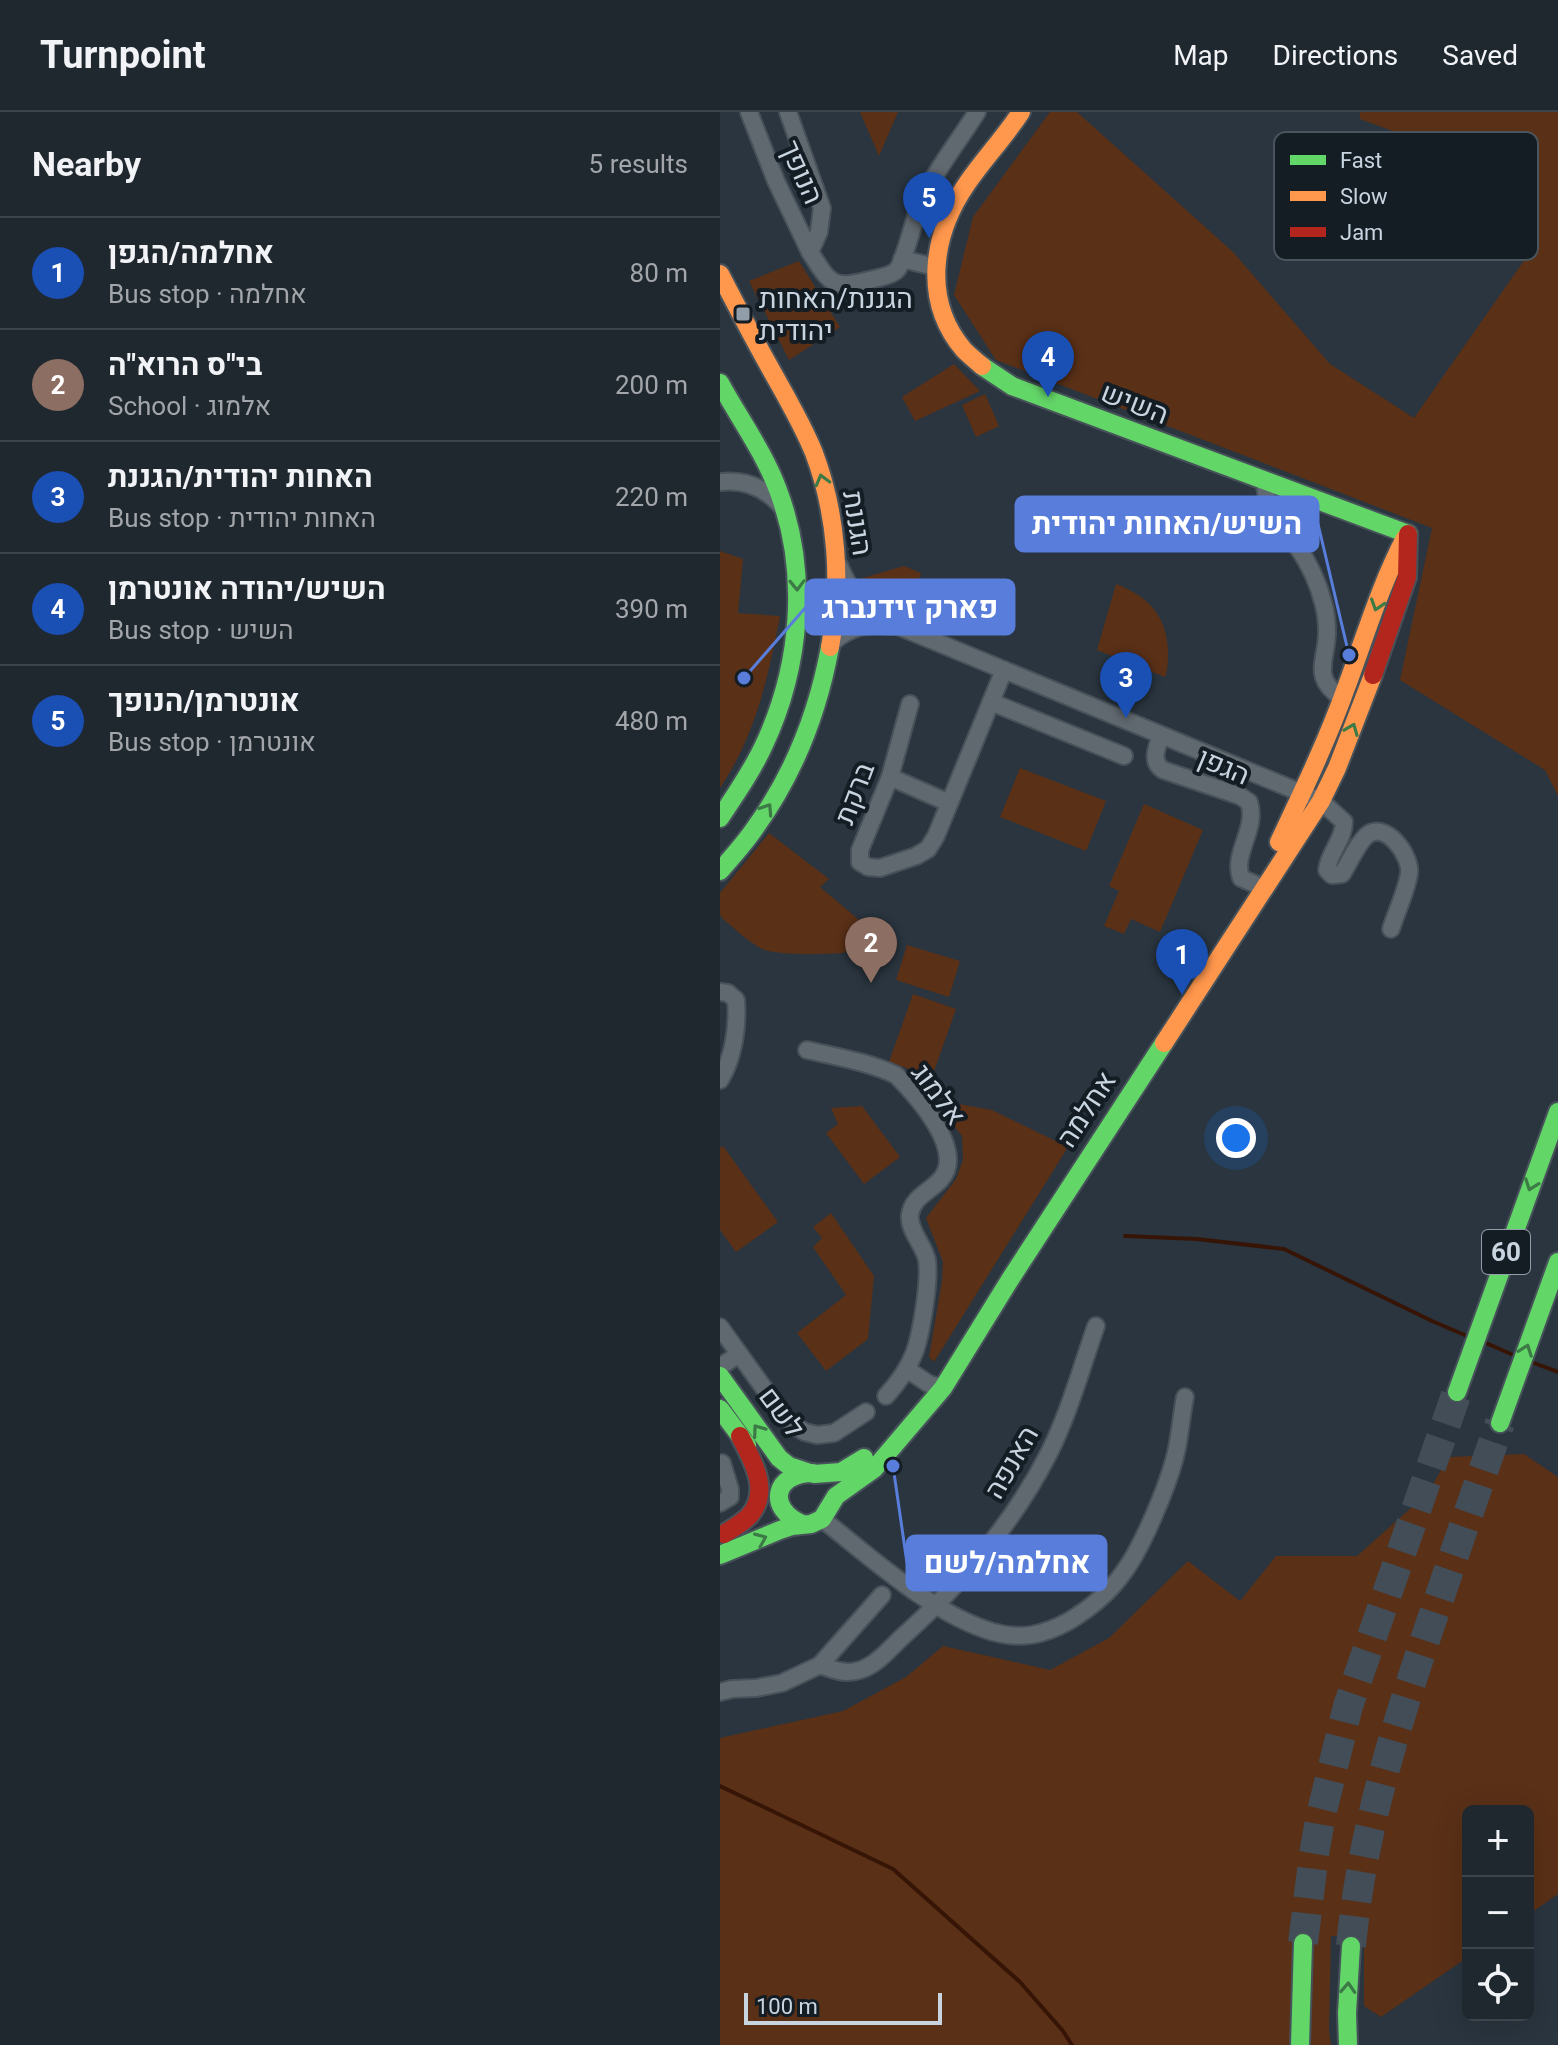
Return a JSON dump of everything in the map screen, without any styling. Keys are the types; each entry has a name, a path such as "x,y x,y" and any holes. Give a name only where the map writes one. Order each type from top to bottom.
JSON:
{"main road":[{"path":"935,267 939,240 955,203 1021,112"},
{"name":"השיש","path":"935,267 939,304 955,339 983,370 1012,386 1408,534"},
{"name":"הגננת","path":"720,274 795,411 819,467 837,560 838,592 833,642 819,698 792,765 753,830 720,871"},
{"path":"720,383 770,472 784,508 794,552 797,585 796,627 785,691 762,750 720,818"},
{"path":"1312,797 1388,571 1408,534"},
{"path":"1312,797 1337,768 1365,697 1407,577 1408,534"},
{"name":"אחלמה","path":"826,1512 843,1490 885,1458 1011,1278 1209,971 1312,797"},
{"name":"60","path":"1457,1392 1558,1112"},
{"name":"60","path":"1500,1423 1558,1262"},
{"name":"לשם","path":"720,1376 779,1458 789,1466 811,1473"},
{"name":"אחלמה","path":"811,1473 840,1474 862,1460 936,1386"},
{"name":"לשם","path":"720,1409 776,1482 779,1499"},
{"path":"722,1535 753,1512 759,1495 755,1466 740,1436"},
{"path":"811,1473 821,1477 831,1492 826,1512 811,1524 794,1522 781,1509 779,1499 782,1486 797,1474 811,1473"},
{"path":"722,1535 764,1518 779,1499"},
{"path":"720,1555 802,1524"},
{"path":"1300,2045 1303,1943"},
{"path":"1348,2038 1351,1946"}],"street":[{"name":"הנופך","path":"749,112 776,181 810,252 828,280 839,285 850,285 890,274 898,270 902,259"},
{"name":"הנופך","path":"788,112 822,208 819,232 810,252"},
{"path":"935,267 902,259 921,200 977,112"},
{"path":"724,481 741,476 750,468 755,454 753,440"},
{"path":"724,481 745,483 761,489 784,508"},
{"path":"1265,481 1266,502 1296,543 1322,600 1327,635 1322,667 1329,689 1343,699"},
{"path":"837,560 853,594 873,612 898,626 1312,797 1344,822 1344,832 1328,862 1327,870 1332,875 1342,874 1365,837 1374,832 1389,835 1401,848 1410,872 1391,929"},
{"path":"833,642 861,626 898,626"},
{"name":"ברקת","path":"910,704 890,777 860,850 860,862 868,867 880,868 928,849 1004,670"},
{"path":"991,702 1124,756"},
{"name":"הגפן","path":"1161,735 1155,758 1163,770 1240,796 1249,802 1251,823 1238,870 1241,878 1260,888"},
{"path":"890,777 949,803"},
{"path":"720,992 728,993 736,1000 737,1014 727,1040 728,1064 720,1080"},
{"name":"אלמוג","path":"807,1050 896,1075 942,1133 947,1146 945,1172 918,1199 909,1216 927,1261 928,1281 920,1338 908,1370 886,1396"},
{"name":"האנפה","path":"820,1665 843,1672 867,1667 938,1605 993,1540 1048,1455 1065,1419 1096,1326"},
{"path":"720,1327 781,1412 805,1432 817,1435 834,1433 866,1412"},
{"path":"720,1367 739,1354"},
{"path":"908,1370 936,1386"},
{"path":"826,1512 899,1579 954,1617 995,1633 1025,1637 1041,1634 1090,1607 1124,1572 1151,1520 1175,1456 1185,1397"},
{"path":"720,1503 730,1497 722,1463"},
{"path":"720,1692 782,1683 820,1665 882,1595"}],"shaded area":[{"path":"860,112 898,112 879,156"},
{"path":"1050,112 1077,112 1233,252 1330,364 1414,418 1525,260 1538,260 1538,132 1395,132 1360,119 1360,112 1558,112 1558,796 1545,770 1400,680 1432,528 996,360 954,295 973,217"},
{"path":"799,261 840,327 789,360 749,281"},
{"path":"954,364 980,391 915,421 902,397"},
{"path":"985,394 999,426 976,437 962,405"},
{"path":"720,551 743,559 738,613 780,616 752,726 720,788"},
{"path":"904,566 921,573 909,610 884,602 859,579"},
{"path":"1116,584 1146,601 1160,618 1167,639 1165,677 1097,650"},
{"path":"1020,768 1106,801 1086,851 1000,817"},
{"path":"1144,804 1203,830 1160,932 1131,919 1124,934 1104,926 1119,891 1109,886"},
{"path":"769,833 829,879 820,887 865,925 844,953 779,953 762,949 722,918 720,893"},
{"path":"907,945 960,961 949,997 896,980"},
{"path":"913,994 956,1009 932,1077 889,1062"},
{"path":"942,1101 992,1110 1068,1147 934,1362 929,1357 943,1262 926,1218 956,1179 963,1160 962,1136 946,1116"},
{"path":"862,1106 900,1157 864,1184 826,1133 838,1124 831,1108"},
{"path":"723,1146 778,1222 736,1252 720,1230 720,1148"},
{"path":"831,1213 874,1276 868,1339 826,1371 797,1333 846,1295 813,1247 822,1238 813,1227"},
{"path":"1524,1454 1558,1477 1558,1894 1534,1911 1534,1805 1462,1805 1462,1961 1381,2017 1364,2006 1364,1937 1331,1936 1331,2045 720,2045 720,1738 843,1711 906,1677 943,1646 1050,1670 1109,1638 1188,1561 1240,1601 1276,1556 1357,1556 1429,1492 1448,1457"}],"waterway":[{"path":"1125,1236 1197,1239 1284,1249 1467,1336"},
{"path":"1486,1343 1511,1354"},
{"path":"1534,1363 1558,1372"},
{"path":"720,1786 893,1869 1020,1982 1072,2045"}],"tunnel":[{"path":"1303,1943 1321,1815 1348,1706 1457,1392"},
{"path":"1351,1946 1362,1867 1390,1751 1500,1423"}],"traffic: fast":[{"path":"982,366 1012,386 1408,534"},
{"path":"720,383 759,449 778,490 788,521 797,586 793,651 776,715 754,764 720,818"},
{"path":"720,871 755,828 793,764 819,695 830,647"},
{"path":"720,1555 780,1530 822,1519 836,1496 874,1469 943,1388 1164,1043"},
{"path":"1457,1392 1558,1112"},
{"path":"1500,1423 1558,1262"},
{"path":"720,1376 779,1458 789,1466 807,1472"},
{"path":"720,1409 747,1445"},
{"path":"814,1474 841,1472 864,1458"},
{"path":"802,1524 783,1509 779,1492 790,1479 813,1473"},
{"path":"1300,2045 1303,1943"},
{"path":"1348,2045 1351,1946"}],"traffic: slow":[{"path":"982,366 964,350 942,311 936,268 939,246 954,204 1021,112"},
{"path":"720,274 799,420 822,476 835,549 836,599 830,647"},
{"path":"1279,842 1331,727 1380,593 1405,538"},
{"path":"1164,1043 1321,801 1373,675"}],"traffic: jam":[{"path":"1373,675 1407,577 1408,534"},
{"path":"724,1534 750,1515 759,1495 757,1475 740,1436"}],"place":[{"name":"אונטרמן/הנופך","path":"929,238"},
{"name":"הגננת/האחות יהודית","path":"743,314"},
{"name":"השיש/יהודה אונטרמן","path":"1048,397"},
{"name":"השיש/האחות יהודית","path":"1349,655"},
{"name":"פארק זידנברג","path":"744,678"},
{"name":"האחות יהודית/הגננת","path":"1126,718"},
{"name":"בי\"ס הרוא\"ה","path":"871,983"},
{"name":"אחלמה/הגפן","path":"1182,995"},
{"name":"אחלמה/לשם","path":"893,1466"}]}
